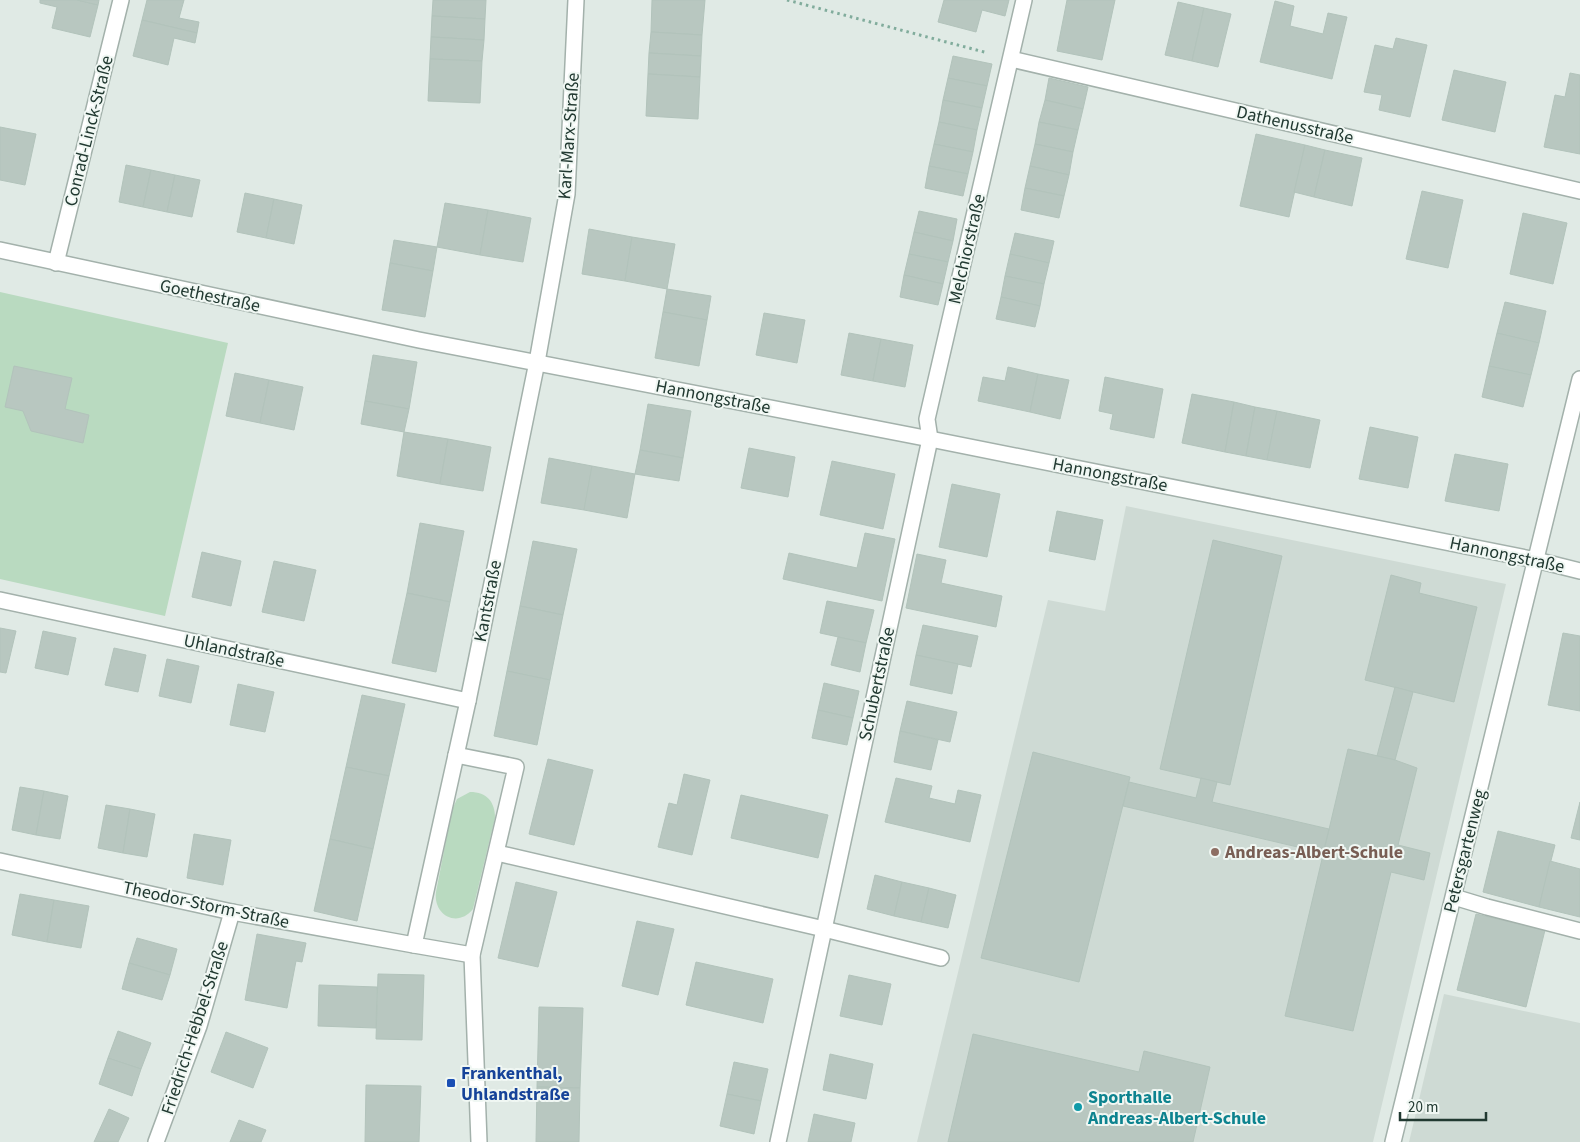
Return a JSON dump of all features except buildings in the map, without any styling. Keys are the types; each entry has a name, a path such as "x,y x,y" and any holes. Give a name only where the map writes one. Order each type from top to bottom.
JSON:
{"street":[{"name":"Conrad-Linck-Straße","path":"56,263 121,0"},
{"name":"Karl-Marx-Straße","path":"537,362 567,194 576,0"},
{"name":"Melchiorstraße","path":"930,439 927,419 1024,0"},
{"name":"Dathenusstraße","path":"1011,59 1580,191"},
{"name":"Goethestraße","path":"0,250 420,340 537,362"},
{"name":"Hannongstraße","path":"537,362 639,384 930,439 1580,570"},
{"name":"Kantstraße","path":"414,945 468,701 518,447 537,362"},
{"name":"Petersgartenweg","path":"1393,1142 1580,379"},
{"name":"Schubertstraße","path":"778,1142 930,439"},
{"name":"Uhlandstraße","path":"0,600 468,701"},
{"path":"456,755 516,767 472,955 479,1142"},
{"path":"497,853 941,958"},
{"name":"Theodor-Storm-Straße","path":"0,860 232,912 414,945"},
{"path":"1454,896 1580,931"},
{"name":"Friedrich-Hebbel-Straße","path":"156,1142 199,1026 232,912"},
{"path":"414,945 472,955"}],"path":[{"path":"787,0 1011,59"}],"shaded area":[{"name":"Andreas-Albert-Schule","path":"1126,506 1506,584 1373,1142 917,1142 1048,600 1105,611"},
{"path":"1444,994 1580,1023 1580,1142 1409,1142"}],"green space":[{"path":"0,292 228,343 165,616 0,579"},
{"path":"470,792 476,792 489,799 495,812 495,818 473,909 467,915 454,918 442,913 436,900 436,892 452,810 457,799"}],"place":[{"name":"Andreas-Albert-Schule","path":"1215,852"},
{"name":"Frankenthal, Uhlandstraße","path":"451,1083"},
{"name":"Sporthalle Andreas-Albert-Schule","path":"1078,1107"}]}
